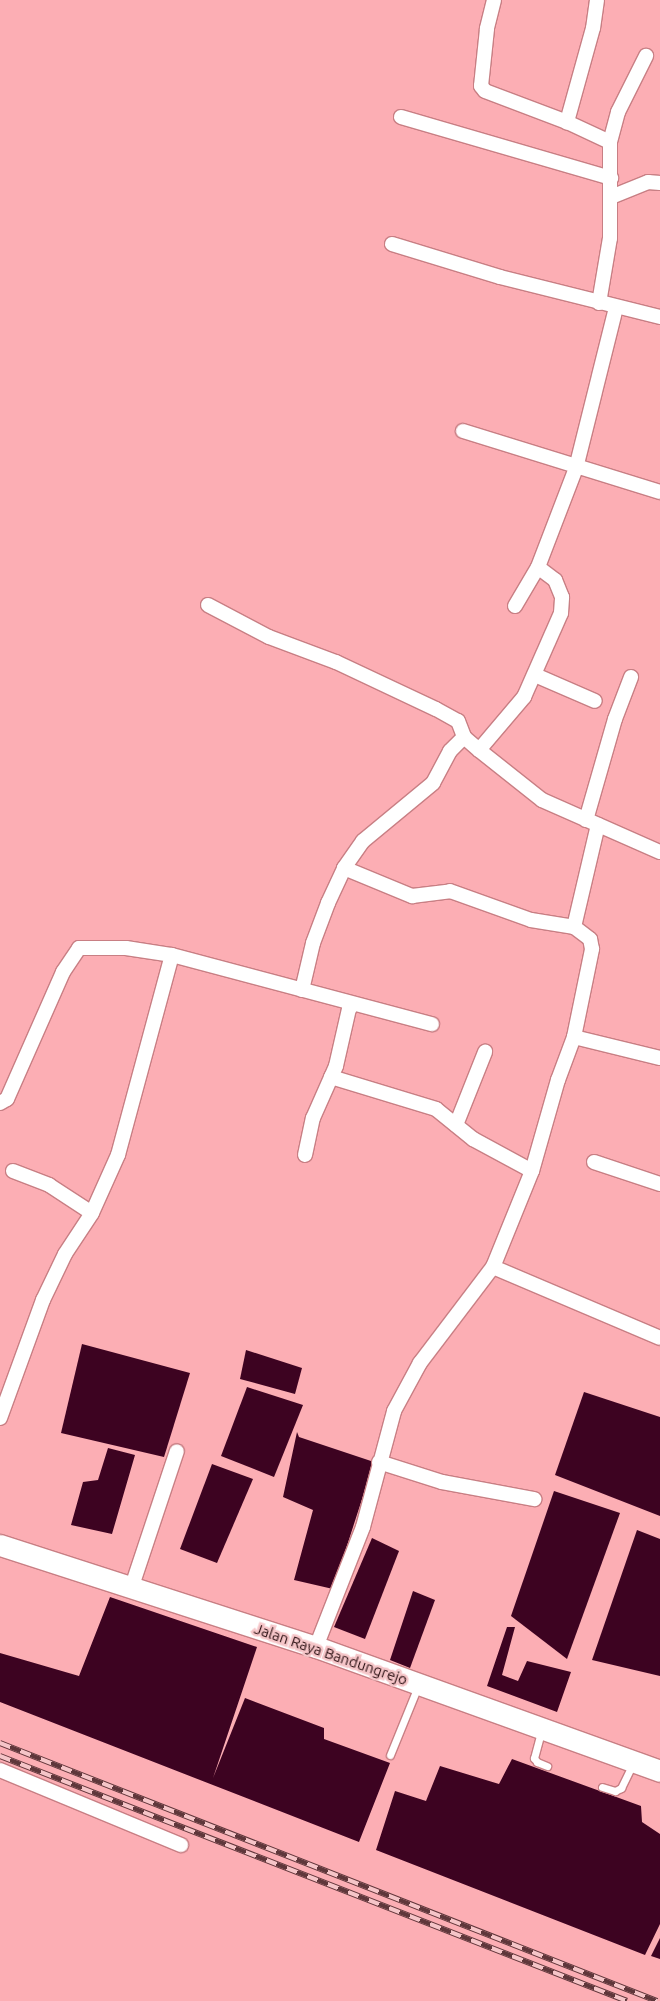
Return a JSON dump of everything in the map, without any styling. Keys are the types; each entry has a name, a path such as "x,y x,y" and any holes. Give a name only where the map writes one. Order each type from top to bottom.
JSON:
{"main road":[{"name":"Jalan Raya Bandungrejo","path":"0,1545 131,1589 316,1647 660,1771"}],"street":[{"path":"494,0 486,30 481,86 485,91 567,122 610,142"},
{"path":"567,122 593,28 597,0"},
{"path":"599,303 610,238 610,142 618,112 646,56"},
{"path":"402,117 611,178"},
{"path":"611,197 648,182 660,183"},
{"path":"392,244 599,303 660,317"},
{"path":"515,606 538,567 576,468 616,307"},
{"path":"463,431 576,468 660,492"},
{"path":"479,750 524,697 553,636 561,613 562,597 555,580 538,567"},
{"path":"208,606 269,637 336,662 436,709 458,721 464,737 542,800 660,852"},
{"path":"535,675 595,701"},
{"path":"574,928 592,822 615,719 631,678"},
{"path":"302,990 314,943 344,868 363,841 433,783 450,751 464,737"},
{"path":"316,1647 363,1527 394,1411 405,1388 494,1267 532,1171 558,1080 574,1037 592,942 582,931 574,928 531,920 450,891 412,896 344,868"},
{"path":"0,1103 7,1098 63,972 79,948 126,948 172,955 432,1024"},
{"path":"0,1418 43,1300 65,1254 92,1213 118,1155 172,955"},
{"path":"305,1155 313,1118 343,1044 349,1009 353,1004"},
{"path":"574,1037 660,1058"},
{"path":"456,1125 485,1052"},
{"path":"331,1077 381,1090 436,1109 473,1139 532,1171"},
{"path":"594,1162 660,1184"},
{"path":"13,1171 49,1185 92,1213"},
{"path":"494,1267 660,1338"},
{"path":"131,1589 177,1451"},
{"path":"379,1462 442,1482 534,1499"},
{"path":"0,1770 181,1845"}],"lane":[{"path":"390,1755 419,1684"},
{"path":"542,1729 534,1758 537,1762 547,1766"},
{"path":"602,1787 614,1791 621,1788 633,1762"}],"building":[{"path":"82,1344 190,1373 164,1457 61,1433"},
{"path":"246,1350 302,1368 295,1394 240,1379"},
{"path":"247,1387 303,1405 274,1477 221,1456"},
{"path":"584,1392 660,1417 660,1516 555,1475"},
{"path":"297,1432 299,1437 374,1462 333,1589 294,1580 313,1510 283,1497"},
{"path":"108,1448 135,1455 112,1534 71,1525 83,1482 98,1480"},
{"path":"212,1464 253,1479 217,1563 180,1549"},
{"path":"554,1491 620,1513 567,1659 511,1616"},
{"path":"637,1530 660,1539 660,1676 592,1660"},
{"path":"372,1538 399,1551 365,1639 334,1627"},
{"path":"413,1591 435,1600 410,1668 390,1660"},
{"path":"110,1597 257,1647 213,1778 245,1698 324,1728 324,1739 390,1763 359,1842 0,1702 0,1653 79,1676"},
{"path":"507,1627 515,1627 502,1675 518,1681 527,1661 571,1672 557,1712 487,1686"},
{"path":"512,1759 641,1806 642,1822 660,1834 660,1924 645,1955 376,1850 395,1791 426,1801 440,1766 499,1784"},
{"path":"660,1938 660,1959 651,1956"}],"railway":[{"path":"0,1743 657,2001"},
{"path":"0,1756 627,2001"}]}
